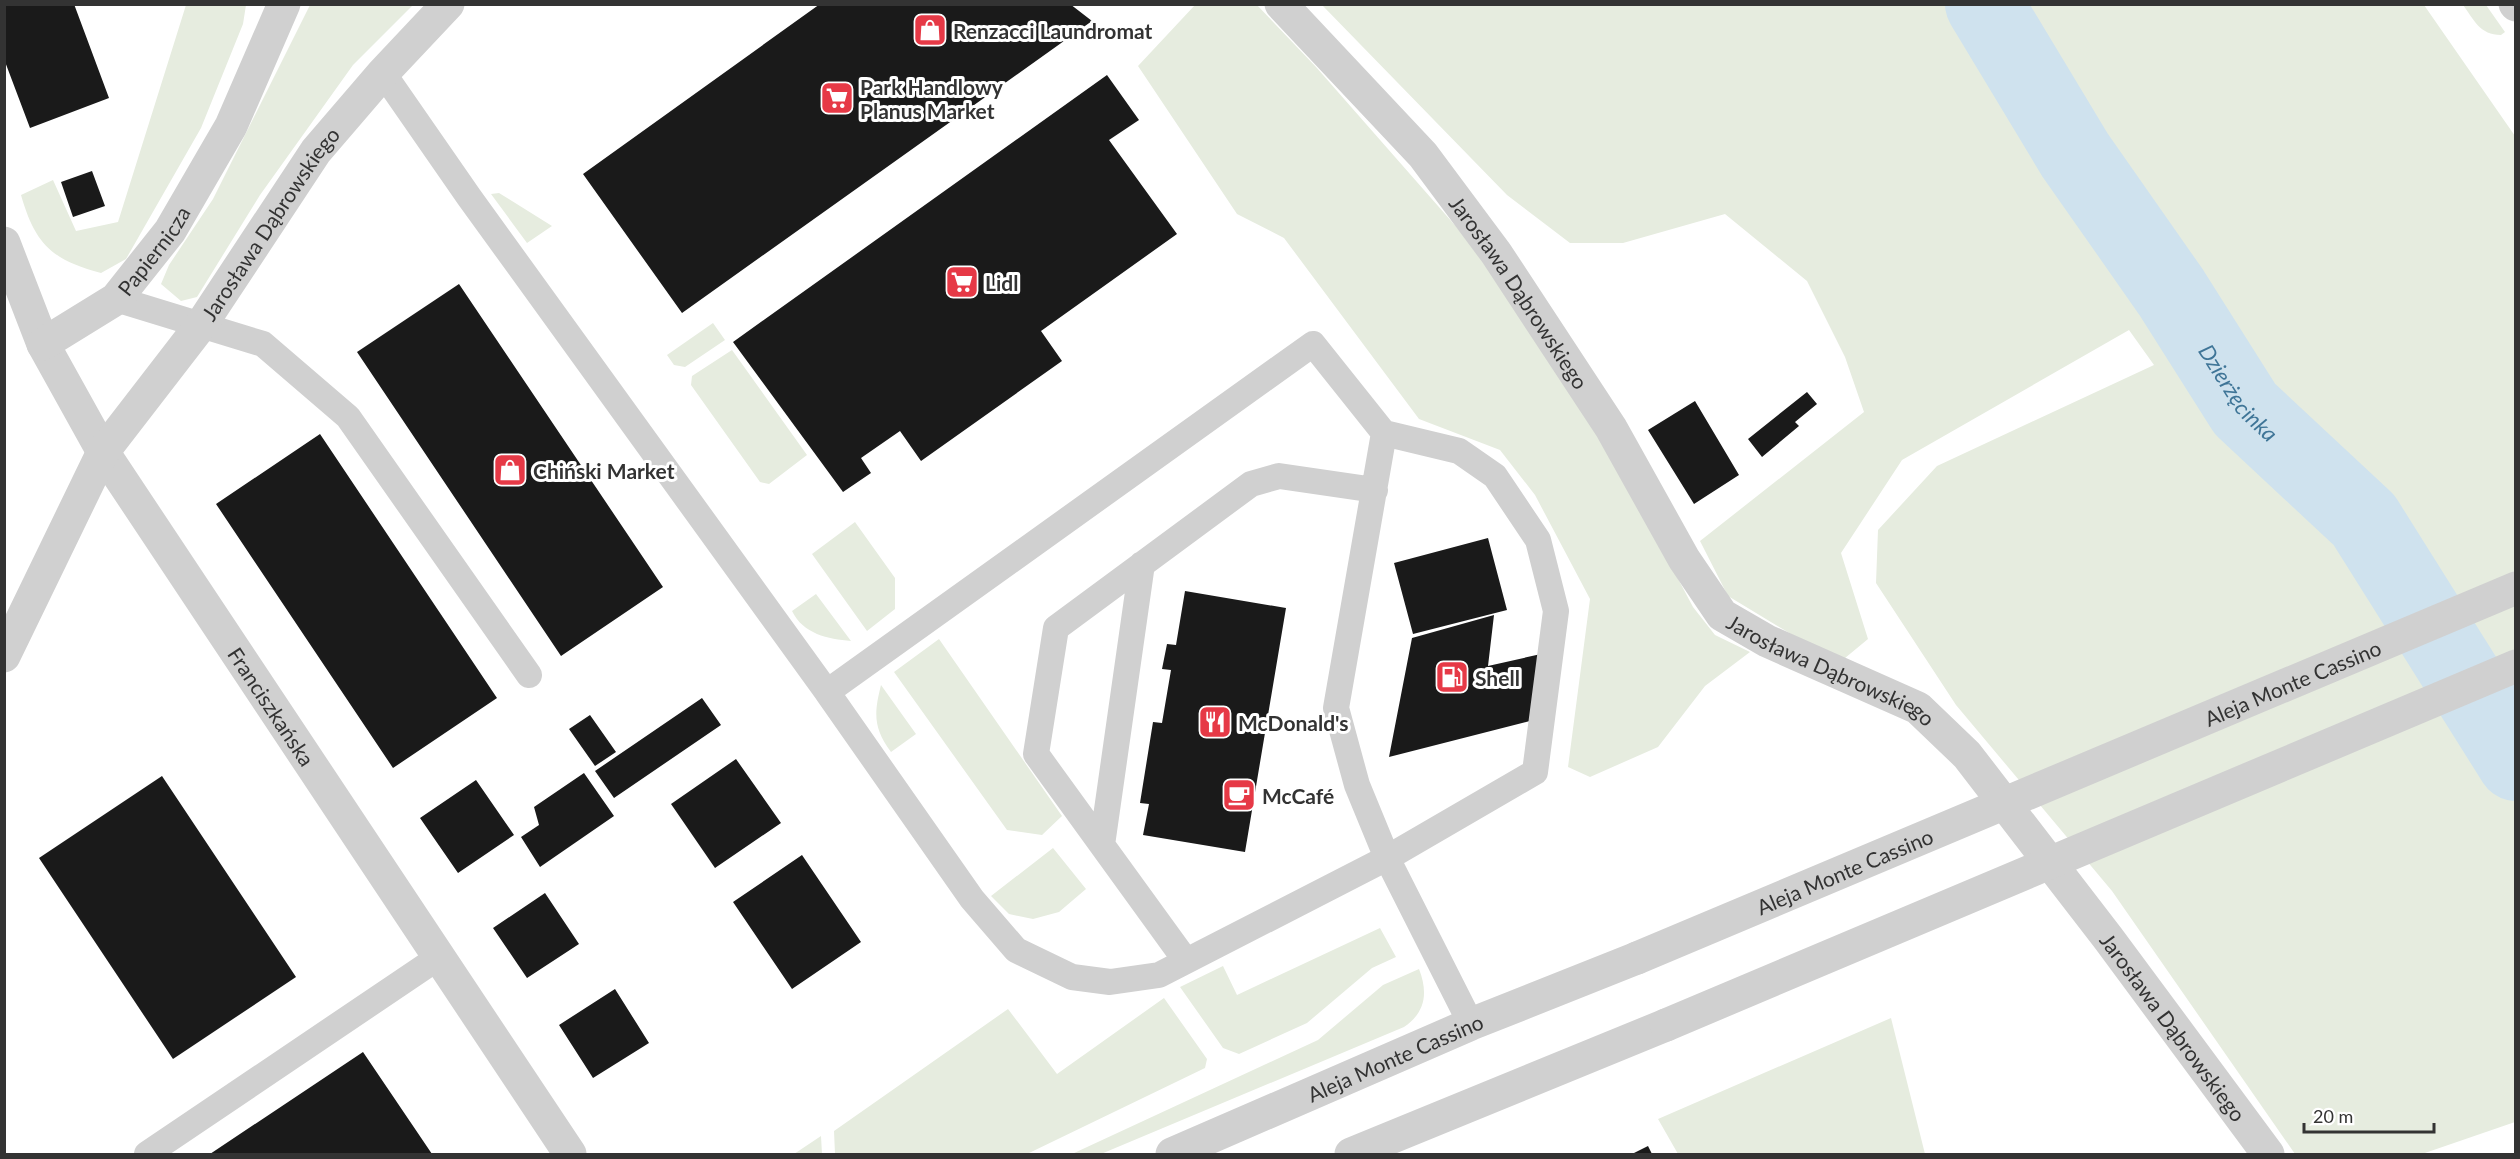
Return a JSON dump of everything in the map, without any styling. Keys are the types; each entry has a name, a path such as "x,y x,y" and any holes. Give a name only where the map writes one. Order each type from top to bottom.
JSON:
{"street":[{"name":"Papiernicza","path":"43,344 116,299 170,231 231,126 284,4"},
{"name":"Jarosława Dąbrowskiego","path":"4,656 103,452 201,325 315,151 383,73 448,4"},
{"name":"Jarosława Dąbrowskiego","path":"1281,4 1423,155 1496,253 1611,428 1684,559 1722,615 1767,641 1918,708 1966,754 2108,938 2268,1155"},
{"name":"Franciszkańska","path":"4,243 43,344 103,452 570,1155"},
{"name":"Aleja Monte Cassino","path":"1172,1155 1471,1024 1637,958 2516,588"},
{"path":"1351,1155 1666,1025 2516,666"}],"lane":[{"path":"231,126 261,41 267,4"},
{"path":"383,73 469,197 827,692 972,899 1016,950 1072,977 1110,982 1158,975 1387,858 1534,772 1556,611 1538,540 1495,476 1460,451 1384,434 1313,344 827,692"},
{"path":"116,299 263,344 348,417 529,675"},
{"path":"1384,434 1336,708 1357,785 1387,858 1471,1024"},
{"path":"1186,961 1036,754 1056,628 1251,484 1279,476 1375,490"},
{"path":"1102,845 1142,564"},
{"path":"147,1155 439,957"}],"shaded area":[{"path":"186,5 246,5 243,24 201,128 126,259 101,273 84,268 58,256 48,248 33,226 21,195 53,180 76,231 118,222"},
{"path":"310,5 413,5 353,65 260,195 197,297 181,301 161,284 169,265 213,199"},
{"path":"1195,5 1257,5 1316,67 1474,247 1605,441 1693,607 1715,635 1750,652 1705,686 1658,747 1590,777 1568,767 1590,599 1535,495 1500,450 1419,419 1284,238 1237,214 1138,66"},
{"path":"1322,5 2424,5 2515,136 2515,1122 2422,1154 2295,1154 2112,891 1956,705 1876,583 1878,530 1937,466 2154,365 2129,330 1902,460 1841,553 1868,639 1839,663 1728,596 1700,541 1864,412 1845,357 1807,281 1725,214 1623,243 1570,243 1507,195"},
{"path":"2463,5 2486,5 2505,32 2501,35 2483,29"},
{"path":"499,193 552,226 527,243 491,194"},
{"path":"713,323 725,340 685,367 674,365 667,355"},
{"path":"732,350 807,455 769,484 760,482 691,385 692,376"},
{"path":"855,522 895,578 895,609 867,631 812,554"},
{"path":"816,594 851,641 817,634 797,619 792,611"},
{"path":"939,639 1062,816 1042,835 1007,830 894,672"},
{"path":"881,685 916,734 891,752 878,728 876,712"},
{"path":"1053,848 1086,889 1059,912 1033,919 1009,914 991,896"},
{"path":"1380,928 1396,957 1372,968 1307,1023 1239,1054 1223,1048 1180,987 1223,966 1237,995"},
{"path":"1419,969 1424,986 1423,1001 1417,1015 1404,1027 1101,1154 1072,1154 1318,1040 1383,985"},
{"path":"1164,998 1207,1059 1205,1068 1027,1154 835,1154 834,1131 1008,1009 1057,1074"},
{"path":"1891,1018 1925,1154 1678,1154 1658,1119"},
{"path":"821,1136 822,1154 794,1154"}],"building":[{"path":"4,4 74,4 109,98 30,128 4,59"},
{"name":"Park Handlowy Planus Market","path":"820,4 1070,4 1092,21 682,313 583,174"},
{"name":"Lidl","path":"1107,75 1139,120 1109,140 1177,234 1041,331 1062,361 921,461 900,431 861,458 871,473 843,492 733,342"},
{"path":"92,171 105,206 73,217 61,182"},
{"name":"Chiński Market","path":"459,284 663,587 561,656 357,352"},
{"path":"1807,392 1817,404 1795,422 1799,426 1762,457 1748,439"},
{"path":"1695,401 1739,475 1694,504 1648,430"},
{"path":"320,434 497,698 393,768 216,504"},
{"path":"1488,538 1507,610 1413,634 1394,563"},
{"name":"McDonald's","path":"1185,591 1286,608 1245,852 1143,835 1149,804 1140,803 1153,722 1162,723 1171,670 1162,669 1167,644 1176,645"},
{"path":"1494,615 1488,666 1541,654 1534,720 1389,757 1412,638"},
{"path":"702,698 721,725 614,798 595,771"},
{"path":"590,715 616,752 595,766 569,729"},
{"path":"736,759 781,823 715,868 671,804"},
{"path":"584,773 614,816 540,867 521,837 539,825 534,807"},
{"path":"162,776 296,977 173,1059 39,858"},
{"path":"476,780 514,835 458,873 420,818"},
{"path":"802,855 861,942 792,989 733,902"},
{"path":"545,893 579,944 527,978 493,928"},
{"path":"615,989 649,1043 593,1078 559,1025"},
{"path":"363,1052 432,1154 210,1154"},
{"path":"1648,1146 1652,1154 1632,1154"}],"waterway":[{"name":"Dzierżęcinka","path":"1984,4 2075,155 2171,292 2245,409 2364,520 2516,762"}],"place":[{"name":"Renzacci Laundromat","path":"930,30"},
{"name":"Park Handlowy Planus Market","path":"837,98"},
{"name":"Lidl","path":"962,282"},
{"name":"Chiński Market","path":"510,470"},
{"name":"Shell","path":"1452,677"},
{"name":"McDonald's","path":"1215,722"},
{"name":"McCafé","path":"1239,795"}]}
